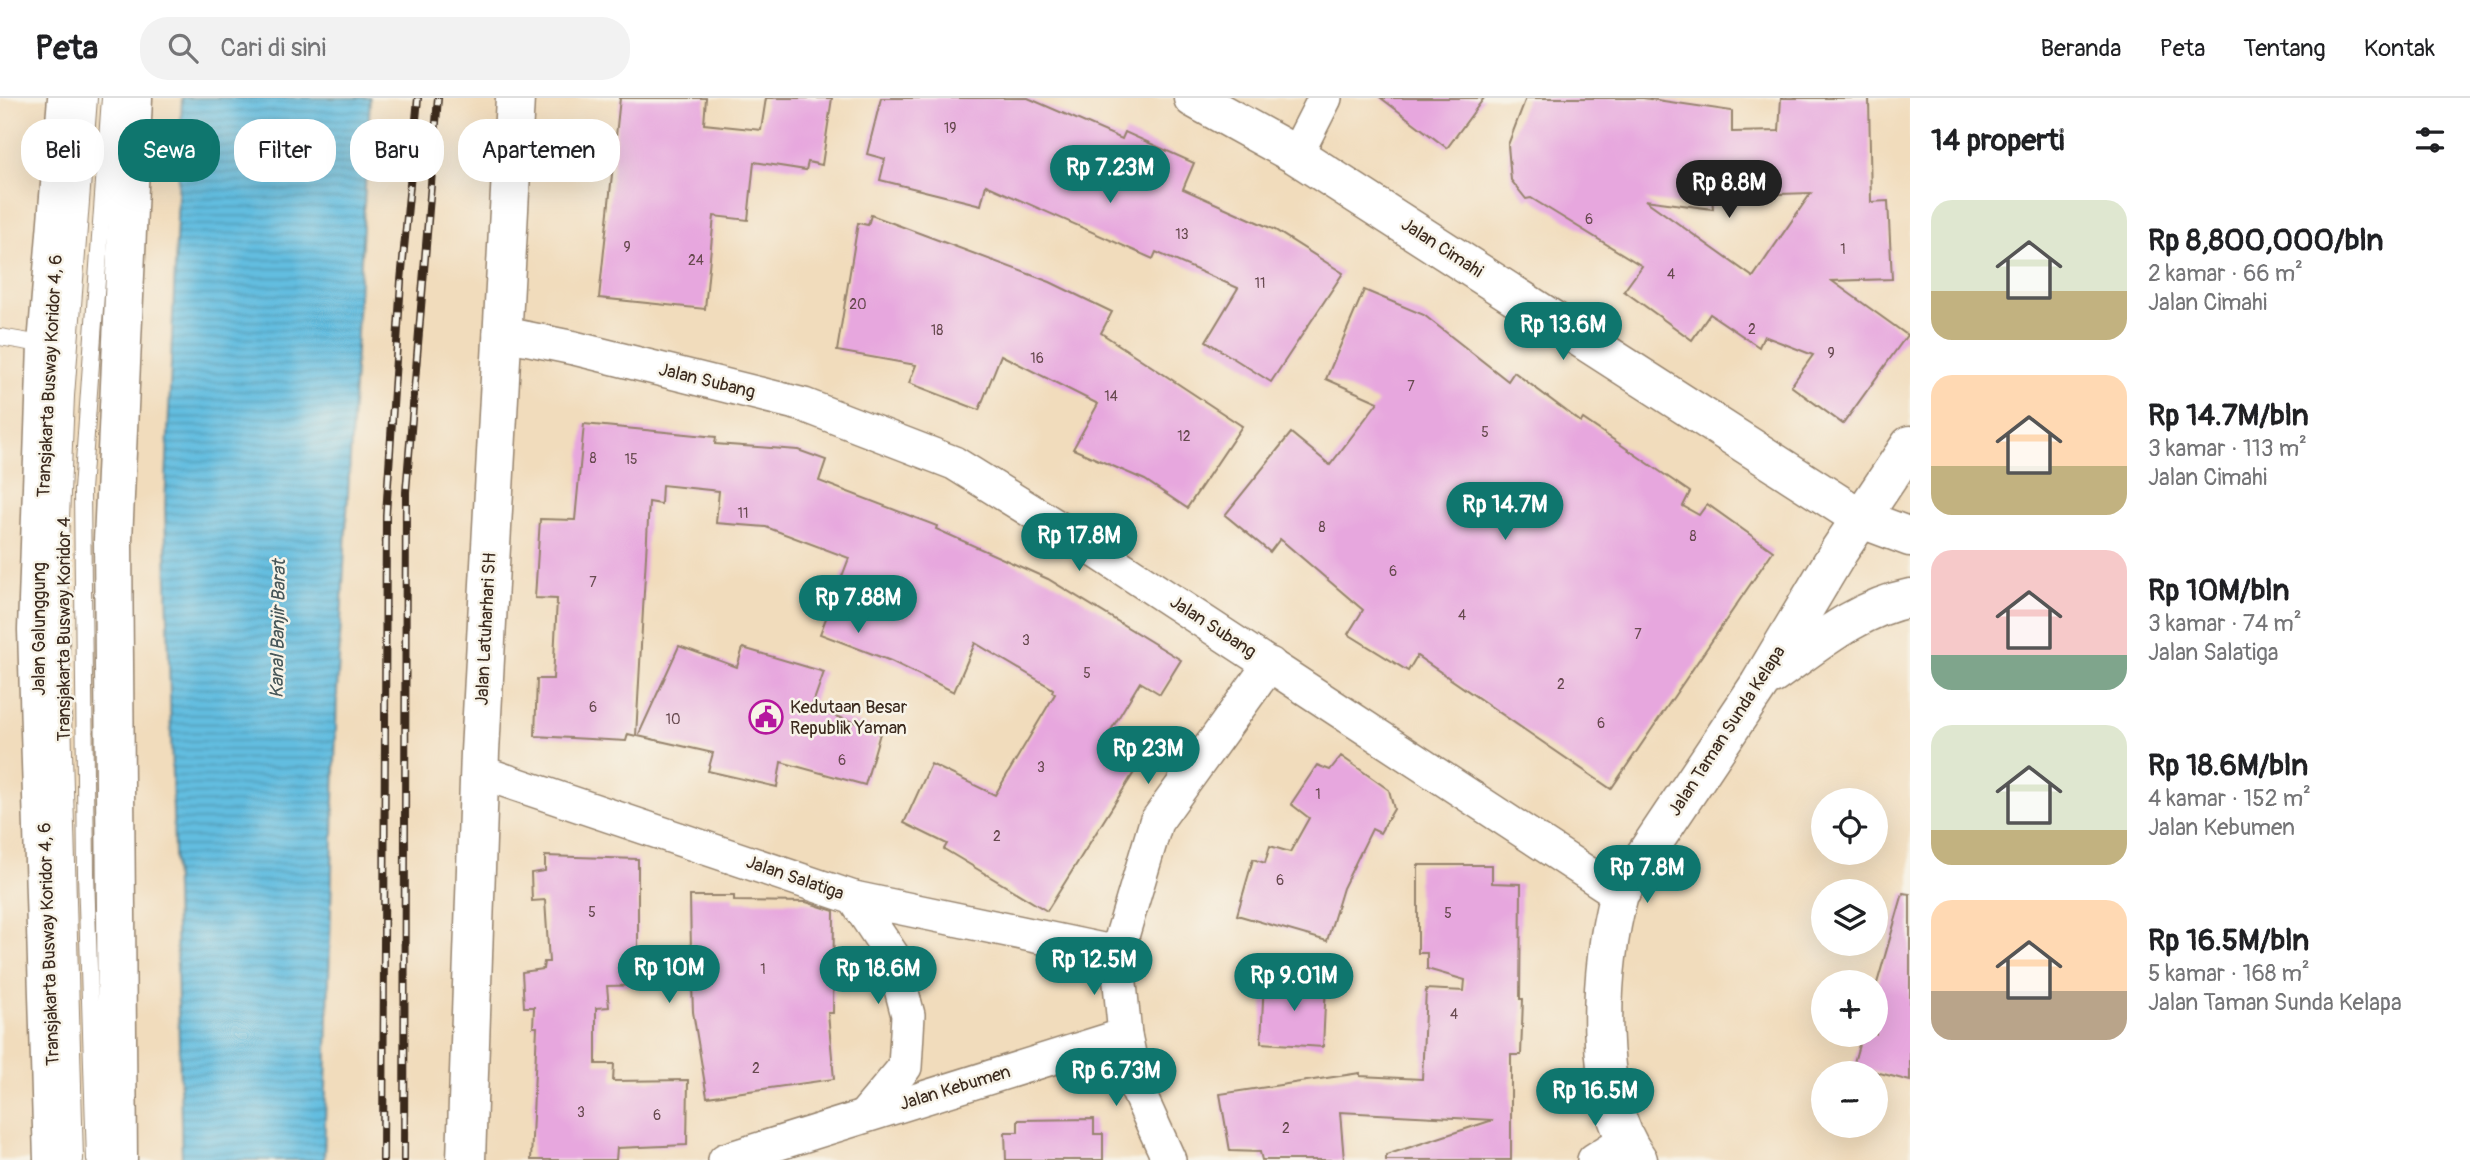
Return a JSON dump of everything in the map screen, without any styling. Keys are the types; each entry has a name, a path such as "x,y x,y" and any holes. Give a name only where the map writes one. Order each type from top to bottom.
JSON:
{"street":[{"name":"Jalan Galunggung","path":"52,1160 37,630 47,345 67,98"},
{"path":"118,1160 113,540 133,98"},
{"name":"Jalan Latuharhari SH","path":"466,1160 500,333 515,98"},
{"name":"Jalan Cimahi","path":"1194,98 1296,155 1862,519"},
{"path":"1296,155 1325,98"},
{"name":"Jalan Subang","path":"500,333 574,348 804,405 954,463 1270,664 1619,894"},
{"name":"Jalan Taman Sunda Kelapa","path":"1619,1154 1606,1068 1603,1013 1609,931 1619,894 1759,685 1839,551 1910,445"},
{"path":"1862,519 1910,537"},
{"path":"1759,685 1847,621 1890,602 1910,598"},
{"path":"1169,1160 1136,1087 1125,1035 1117,953 1156,822 1270,664"},
{"name":"Jalan Salatiga","path":"480,772 853,898 1117,953"},
{"name":"Jalan Kebumen","path":"853,898 892,956 908,1015 905,1067 864,1116"},
{"name":"Jalan Kebumen","path":"725,1160 1125,1035"}],"lane":[{"name":"Transjakarta Busway Koridor 4, 6","path":"75,1160 59,566 66,396 89,98"},
{"name":"Transjakarta Busway Koridor 4","path":"95,1160 86,873 82,490 110,98"},
{"path":"0,337 47,345"}],"water":[{"name":"Kanal Banjir Barat","path":"182,98 370,98 369,119 350,119 350,182 365,182 337,693 324,1160 182,1160 165,507 179,182 220,182 220,119 181,119"}],"building":[{"path":"620,98 706,98 704,124 761,130 766,98 832,98 822,165 808,162 806,170 754,162 748,220 714,216 705,309 599,298 611,182 620,182 620,119 618,119"},
{"path":"881,98 1028,98 1122,139 1125,132 1194,163 1183,189 1275,230 1343,273 1271,382 1206,341 1238,288 1156,252 1153,259 986,185 981,205 880,180 885,159 867,154"},
{"path":"1381,98 1484,98 1447,148"},
{"path":"1526,98 1643,98 1732,111 1732,132 1779,131 1781,98 1869,98 1871,202 1888,201 1892,279 1832,281 1907,335 1843,424 1791,386 1813,355 1764,336 1759,347 1710,314 1692,340 1624,291 1642,266 1531,198 1526,199 1511,180 1508,145","holes":["1811,193 1753,277 1645,200 1713,209 1712,196"]},
{"path":"871,215 1050,282 1112,312 1101,333 1242,426 1187,508 1145,480 1073,449 1098,404 1001,355 979,410 909,383 916,365 837,351 858,223 868,225"},
{"path":"1364,290 1424,315 1508,381 1514,372 1581,422 1583,419 1690,492 1683,506 1699,515 1707,504 1773,551 1611,789 1417,656 1408,671 1348,634 1363,610 1280,539 1270,552 1225,515 1291,433 1330,465 1378,402 1326,379"},
{"path":"584,424 716,437 715,444 798,450 826,460 819,481 937,526 936,529 1048,579 1181,660 1160,694 1140,682 1102,745 1138,766 1047,911 944,849 947,844 904,823 931,764 995,795 1055,694 1053,689 975,643 954,692 891,661 820,634 849,558 766,527 716,523 719,491 662,485 661,504 649,502 636,736 628,734 626,741 535,736 537,679 553,679 557,599 535,598 540,519 575,520"},
{"path":"679,646 737,667 743,648 824,672 811,709 881,730 865,785 781,762 777,787 708,771 713,753 638,736"},
{"path":"1341,756 1389,790 1394,809 1380,833 1372,829 1343,888 1327,941 1237,915 1253,859 1265,863 1270,846 1290,852 1309,818 1291,804 1317,765 1330,770"},
{"path":"545,856 638,859 638,951 691,951 690,896 734,896 734,901 806,902 834,911 833,1013 828,1013 834,1079 707,1097 693,1012 692,984 607,986 609,1007 596,1008 596,1064 614,1064 613,1081 688,1080 687,1145 617,1148 616,1160 531,1160 537,1027 533,1027 534,1007 524,1007 522,972 543,969 544,962 549,962 545,900 532,901 531,873 545,871"},
{"path":"1418,865 1492,865 1492,883 1521,884 1521,1055 1511,1055 1511,1160 1386,1160 1386,1155 1493,1120 1340,1112 1344,1160 1262,1160 1260,1152 1230,1151 1220,1094 1360,1073 1360,1076 1422,1079 1426,989 1464,991 1465,980 1427,969 1427,953 1418,953"},
{"path":"1903,893 1910,894 1910,1081 1888,1075 1888,1061 1854,1061 1858,1047 1888,1047 1888,970 1881,970 1885,956 1888,956 1888,945"},
{"path":"1264,980 1326,983 1323,1047 1261,1043"},
{"path":"1094,1119 1094,1134 1103,1134 1103,1160 1006,1160 1005,1132 1018,1132 1018,1120"}],"railway":[{"path":"383,1160 386,515 401,281 418,98"},
{"path":"404,1160 406,492 438,98"}],"place":[{"name":"Kedutaan Besar Republik Yaman","path":"766,717"}]}
